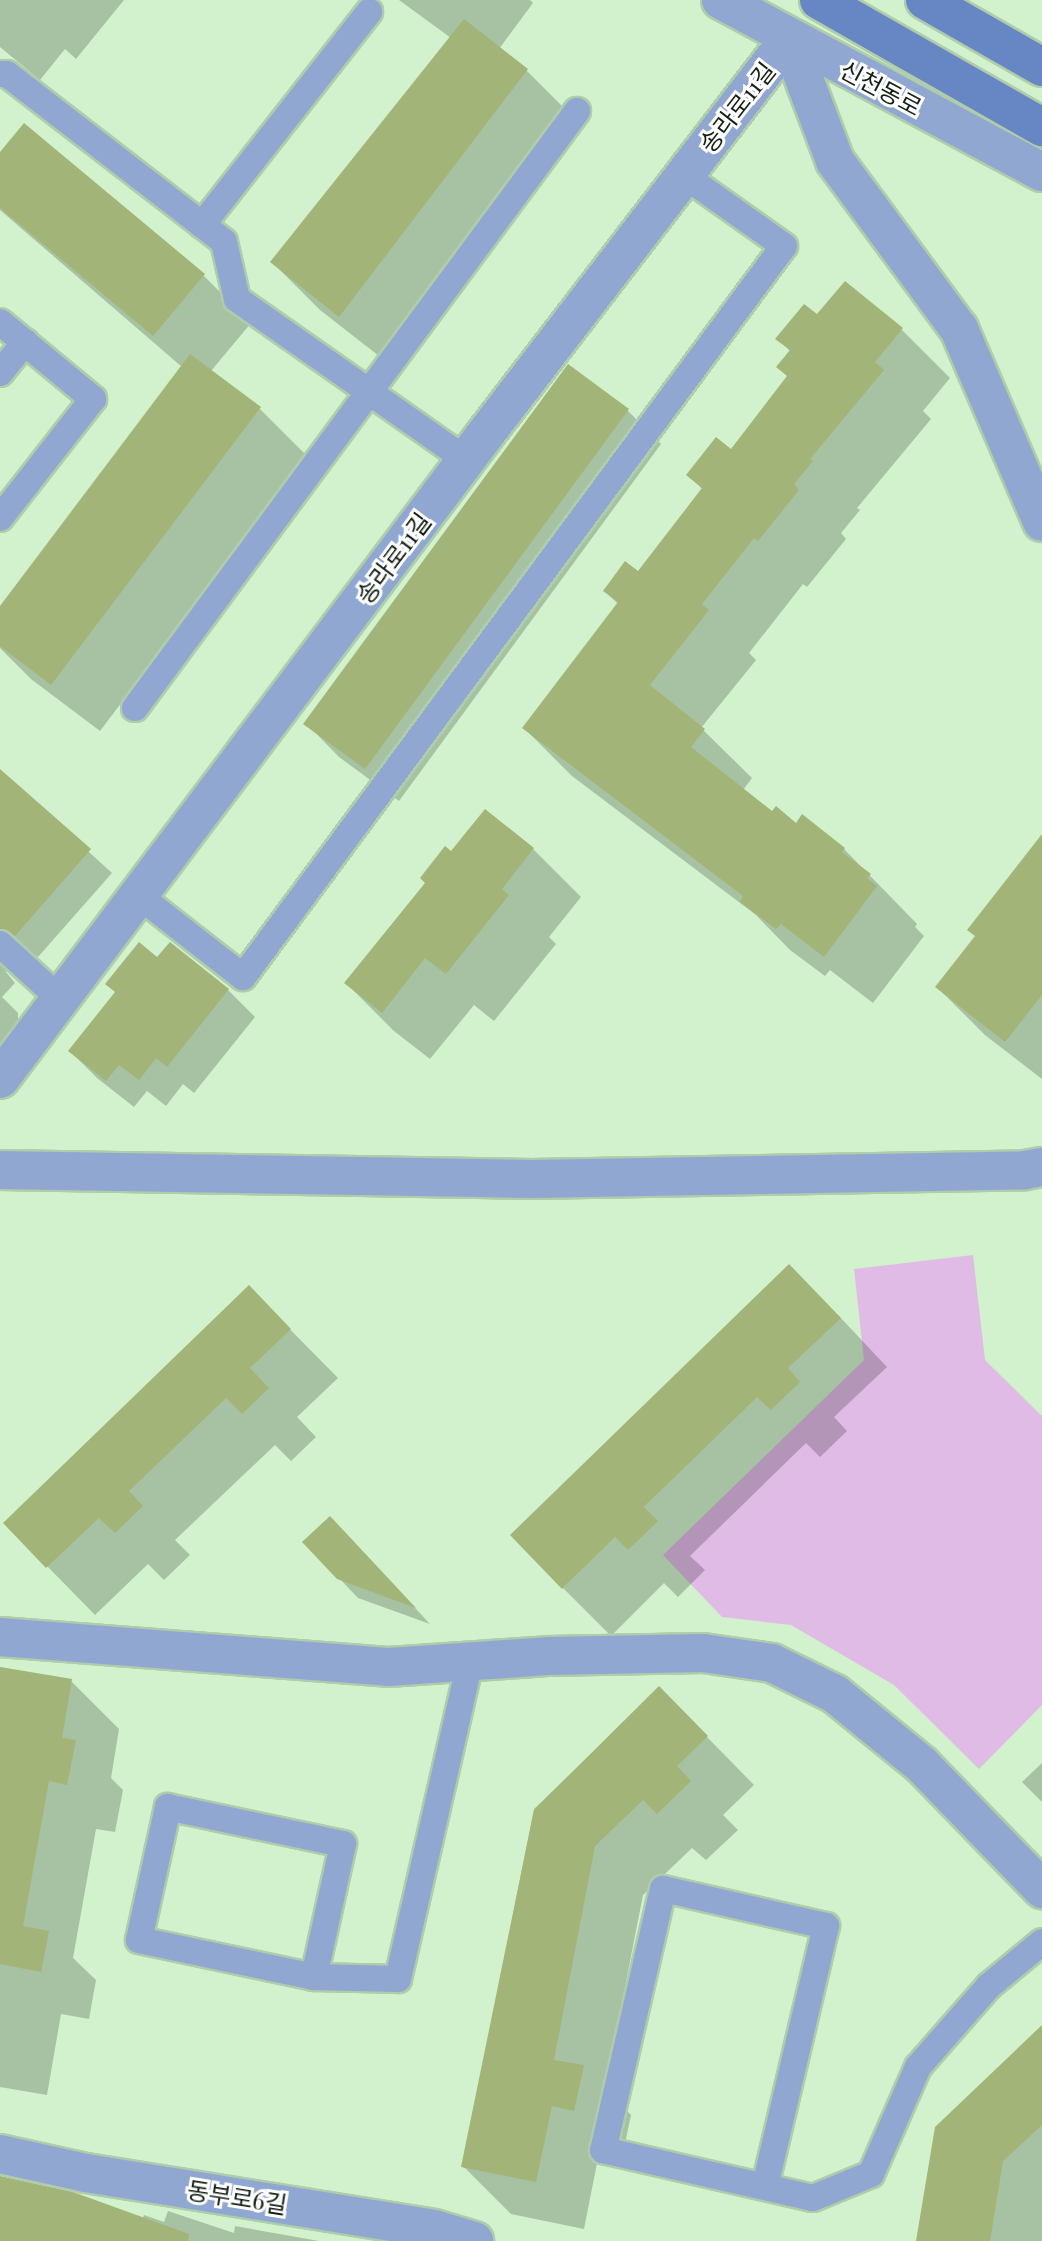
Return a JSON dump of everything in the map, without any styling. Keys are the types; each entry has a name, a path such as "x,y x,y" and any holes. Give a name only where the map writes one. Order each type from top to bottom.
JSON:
{"main road":[{"name":"신천동로","path":"820,0 1042,127"},
{"path":"925,0 1042,67"}],"street":[{"name":"신천동로","path":"721,0 789,39 1042,172"},
{"name":"송라로11길","path":"0,1079 466,460 789,39"},
{"path":"789,39 835,161 958,328 1042,522"},
{"path":"0,1170 532,1179 1042,1167"},
{"path":"0,1637 388,1667 470,1661 703,1653 772,1662 835,1694 922,1765 1042,1889"},
{"name":"동부로6길","path":"0,2154 86,2173 434,2228 474,2241"}],"lane":[{"path":"202,225 369,12"},
{"path":"0,74 7,74 224,242 237,299 466,460"},
{"path":"135,708 577,111"},
{"path":"138,895 243,977 252,966 783,246 685,176"},
{"path":"0,322 93,399 0,518"},
{"path":"0,373 25,342"},
{"path":"0,944 60,999"},
{"path":"314,1977 343,1844 168,1807 139,1940 314,1977 398,1979 470,1661"},
{"path":"765,2186 826,1926 663,1889 603,2150 813,2198 871,2174 918,2067 989,1986 1042,1941"}],"shaded area":[{"path":"973,1255 985,1360 1042,1416 1042,1705 979,1769 894,1685 791,1625 722,1617 663,1555 864,1360 854,1269"}],"building":[{"path":"464,19 528,69 339,317 270,262"},
{"path":"24,123 205,274 153,336 0,208 0,152"},
{"path":"845,281 903,328 875,362 884,370 810,459 813,461 794,484 799,490 758,541 754,538 702,604 709,610 650,685 705,729 691,747 772,811 776,806 796,823 802,814 845,848 842,852 871,874 867,878 877,886 824,957 781,924 776,929 740,902 743,896 522,728 618,602 603,591 625,561 638,571 702,488 686,475 716,437 731,449 787,376 776,367 790,350 775,339 804,304 817,314"},
{"path":"190,354 261,407 51,685 0,646 0,606"},
{"path":"568,364 629,409 365,769 303,724"},
{"path":"0,769 91,849 15,936 0,929"},
{"path":"485,809 534,848 502,889 509,895 446,974 425,958 382,1013 344,983 425,883 420,878 445,846 451,851"},
{"path":"1042,834 1042,995 1005,1042 935,987 975,936 967,930"},
{"path":"139,942 157,957 170,942 229,989 167,1067 156,1058 139,1080 119,1065 106,1081 68,1051 115,992 105,984"},
{"path":"789,1264 841,1318 788,1368 800,1382 771,1410 757,1397 644,1507 658,1521 628,1550 615,1537 562,1589 510,1535"},
{"path":"249,1285 291,1329 250,1368 269,1388 242,1414 226,1398 129,1491 143,1506 115,1533 99,1518 46,1568 3,1523"},
{"path":"330,1516 416,1608 337,1579 302,1542"},
{"path":"0,1667 72,1679 62,1738 76,1740 67,1785 49,1781 23,1926 49,1931 41,1972 0,1964"},
{"path":"659,1686 708,1736 677,1766 691,1781 657,1814 643,1800 595,1846 554,2060 584,2065 574,2111 552,2106 536,2182 461,2167 534,1810"},
{"path":"1042,2025 1042,2125 1003,2161 990,2241 916,2241 935,2127"},
{"path":"0,2176 73,2192 189,2234 188,2241 0,2241"}]}
